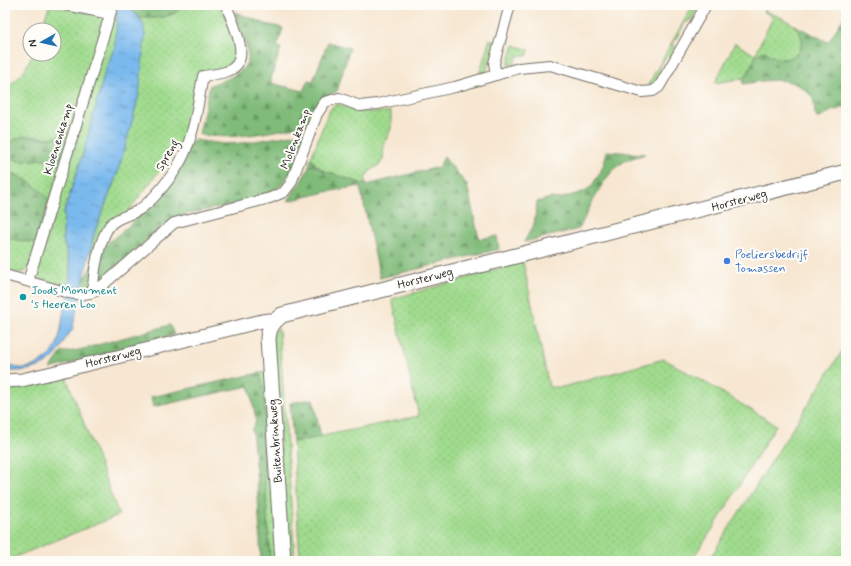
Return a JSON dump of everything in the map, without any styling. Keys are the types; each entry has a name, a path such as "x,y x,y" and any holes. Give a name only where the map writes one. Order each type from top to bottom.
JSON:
{"main road":[{"name":"Horsterweg","path":"274,322 282,315 846,172"},
{"name":"Buitenbrinkweg","path":"274,322 270,327 268,338 283,561"}],"street":[{"path":"66,5 111,9"},
{"name":"Spreng","path":"93,292 93,281 104,234 118,219 138,210 155,196 175,170 187,148 191,137 203,76 228,71 234,68 239,61 239,41 226,5"},
{"path":"496,75 494,63 510,5"},
{"name":"Molenkamp","path":"5,275 79,295 93,292 174,223 270,198 284,192 291,183 317,114 325,102 339,98 360,106 377,104 455,87 520,68 550,65 642,92 653,91 659,86 706,5"},
{"name":"Kloenenkamp","path":"28,281 111,9"},
{"name":"Horsterweg","path":"5,381 22,380 262,321 270,320 274,322"}],"green space":[{"path":"117,5 117,33 115,46 105,72 83,154 64,212 63,239 70,266 69,287 40,279 36,273"},
{"path":"129,5 184,5 174,13 164,17 140,18 129,7"},
{"path":"184,5 222,5 236,51 235,60 231,66 203,73 186,135 118,225 89,255 94,234 117,174 143,23 140,18 164,17 179,10"},
{"path":"693,5 699,5 691,20 685,23 673,44 674,48 671,56 665,58 659,69 660,74 653,85 648,85"},
{"path":"49,6 101,15 104,17 105,21 70,133 49,138 35,136 14,159 23,161 44,159 61,166 50,200 16,174 5,171 5,87 22,74 29,62 62,62 62,22 44,22"},
{"path":"764,10 795,26 801,33 801,48 790,58 782,59 774,57 765,51 752,63 748,74 744,78 715,83 735,43 755,55 773,17 763,11"},
{"path":"235,12 266,24 283,28 277,47 281,48 271,83 303,91 308,80 313,81 328,42 350,48 337,91 319,101 309,125 239,136 225,137 199,134 210,85 237,73 246,65 248,60 245,44"},
{"path":"846,14 846,107 831,111 820,118 817,118 812,97 797,85 782,80 743,84 744,78 750,70 757,54 765,51 773,57 782,59 790,58 796,54 802,41 800,33 794,25 828,42"},
{"path":"490,39 496,41 486,72 479,75"},
{"path":"514,45 529,50 528,55 517,56 515,64 508,65"},
{"path":"338,104 364,111 391,111 391,129 384,145 383,159 380,164 369,172 365,179 366,185 329,173 316,164 311,158 328,113 332,107"},
{"path":"70,133 61,166 42,159 19,161 10,156 6,151 8,144 20,137 28,136 51,138"},
{"path":"304,133 305,136 293,168 286,180 272,192 247,201 187,214 174,219 163,226 98,283 92,287 83,289 80,288 97,255 108,243 130,225 150,201 194,140 224,144 243,143"},
{"path":"607,151 645,154 624,161 608,176 597,193 579,229 524,242 534,224 537,202 550,198 559,199 583,192 591,187 604,164"},
{"path":"444,157 467,185 479,239 497,236 499,249 380,278 360,186 288,201 308,170 311,158 316,166 322,170 366,185 439,167"},
{"path":"5,171 29,182 50,200 36,243 5,238"},
{"path":"5,238 36,243 29,267 25,272 15,273 5,270"},
{"path":"523,262 549,387 563,387 664,359 776,425 716,524 691,561 300,561 293,442 419,416 392,299"},
{"path":"170,325 174,335 50,369 62,352 83,349"},
{"path":"277,328 279,330 295,561 288,561 273,337"},
{"path":"846,345 846,561 708,561"},
{"path":"266,372 278,561 270,561 264,466 264,412 261,376 259,373"},
{"path":"259,373 264,390 265,403 264,467 270,561 261,561 258,494 252,428 256,419 249,386 153,407 151,397"},
{"path":"65,374 119,515 5,561 5,387"},
{"path":"313,399 321,437 293,442 290,403"}],"water":[{"path":"118,5 129,5 129,7 143,23 145,36 139,95 117,174 94,234 72,331 66,337 60,349 50,361 28,370 5,371 5,364 18,368 25,368 37,364 52,353 59,339 65,301 69,296 70,289 70,266 63,239 64,212 83,154 105,72 115,46"}],"place":[{"name":"Poeliersbedrijf Tomassen","path":"727,261"},
{"name":"Joods Monument ‘s Heeren Loo","path":"23,297"}]}
